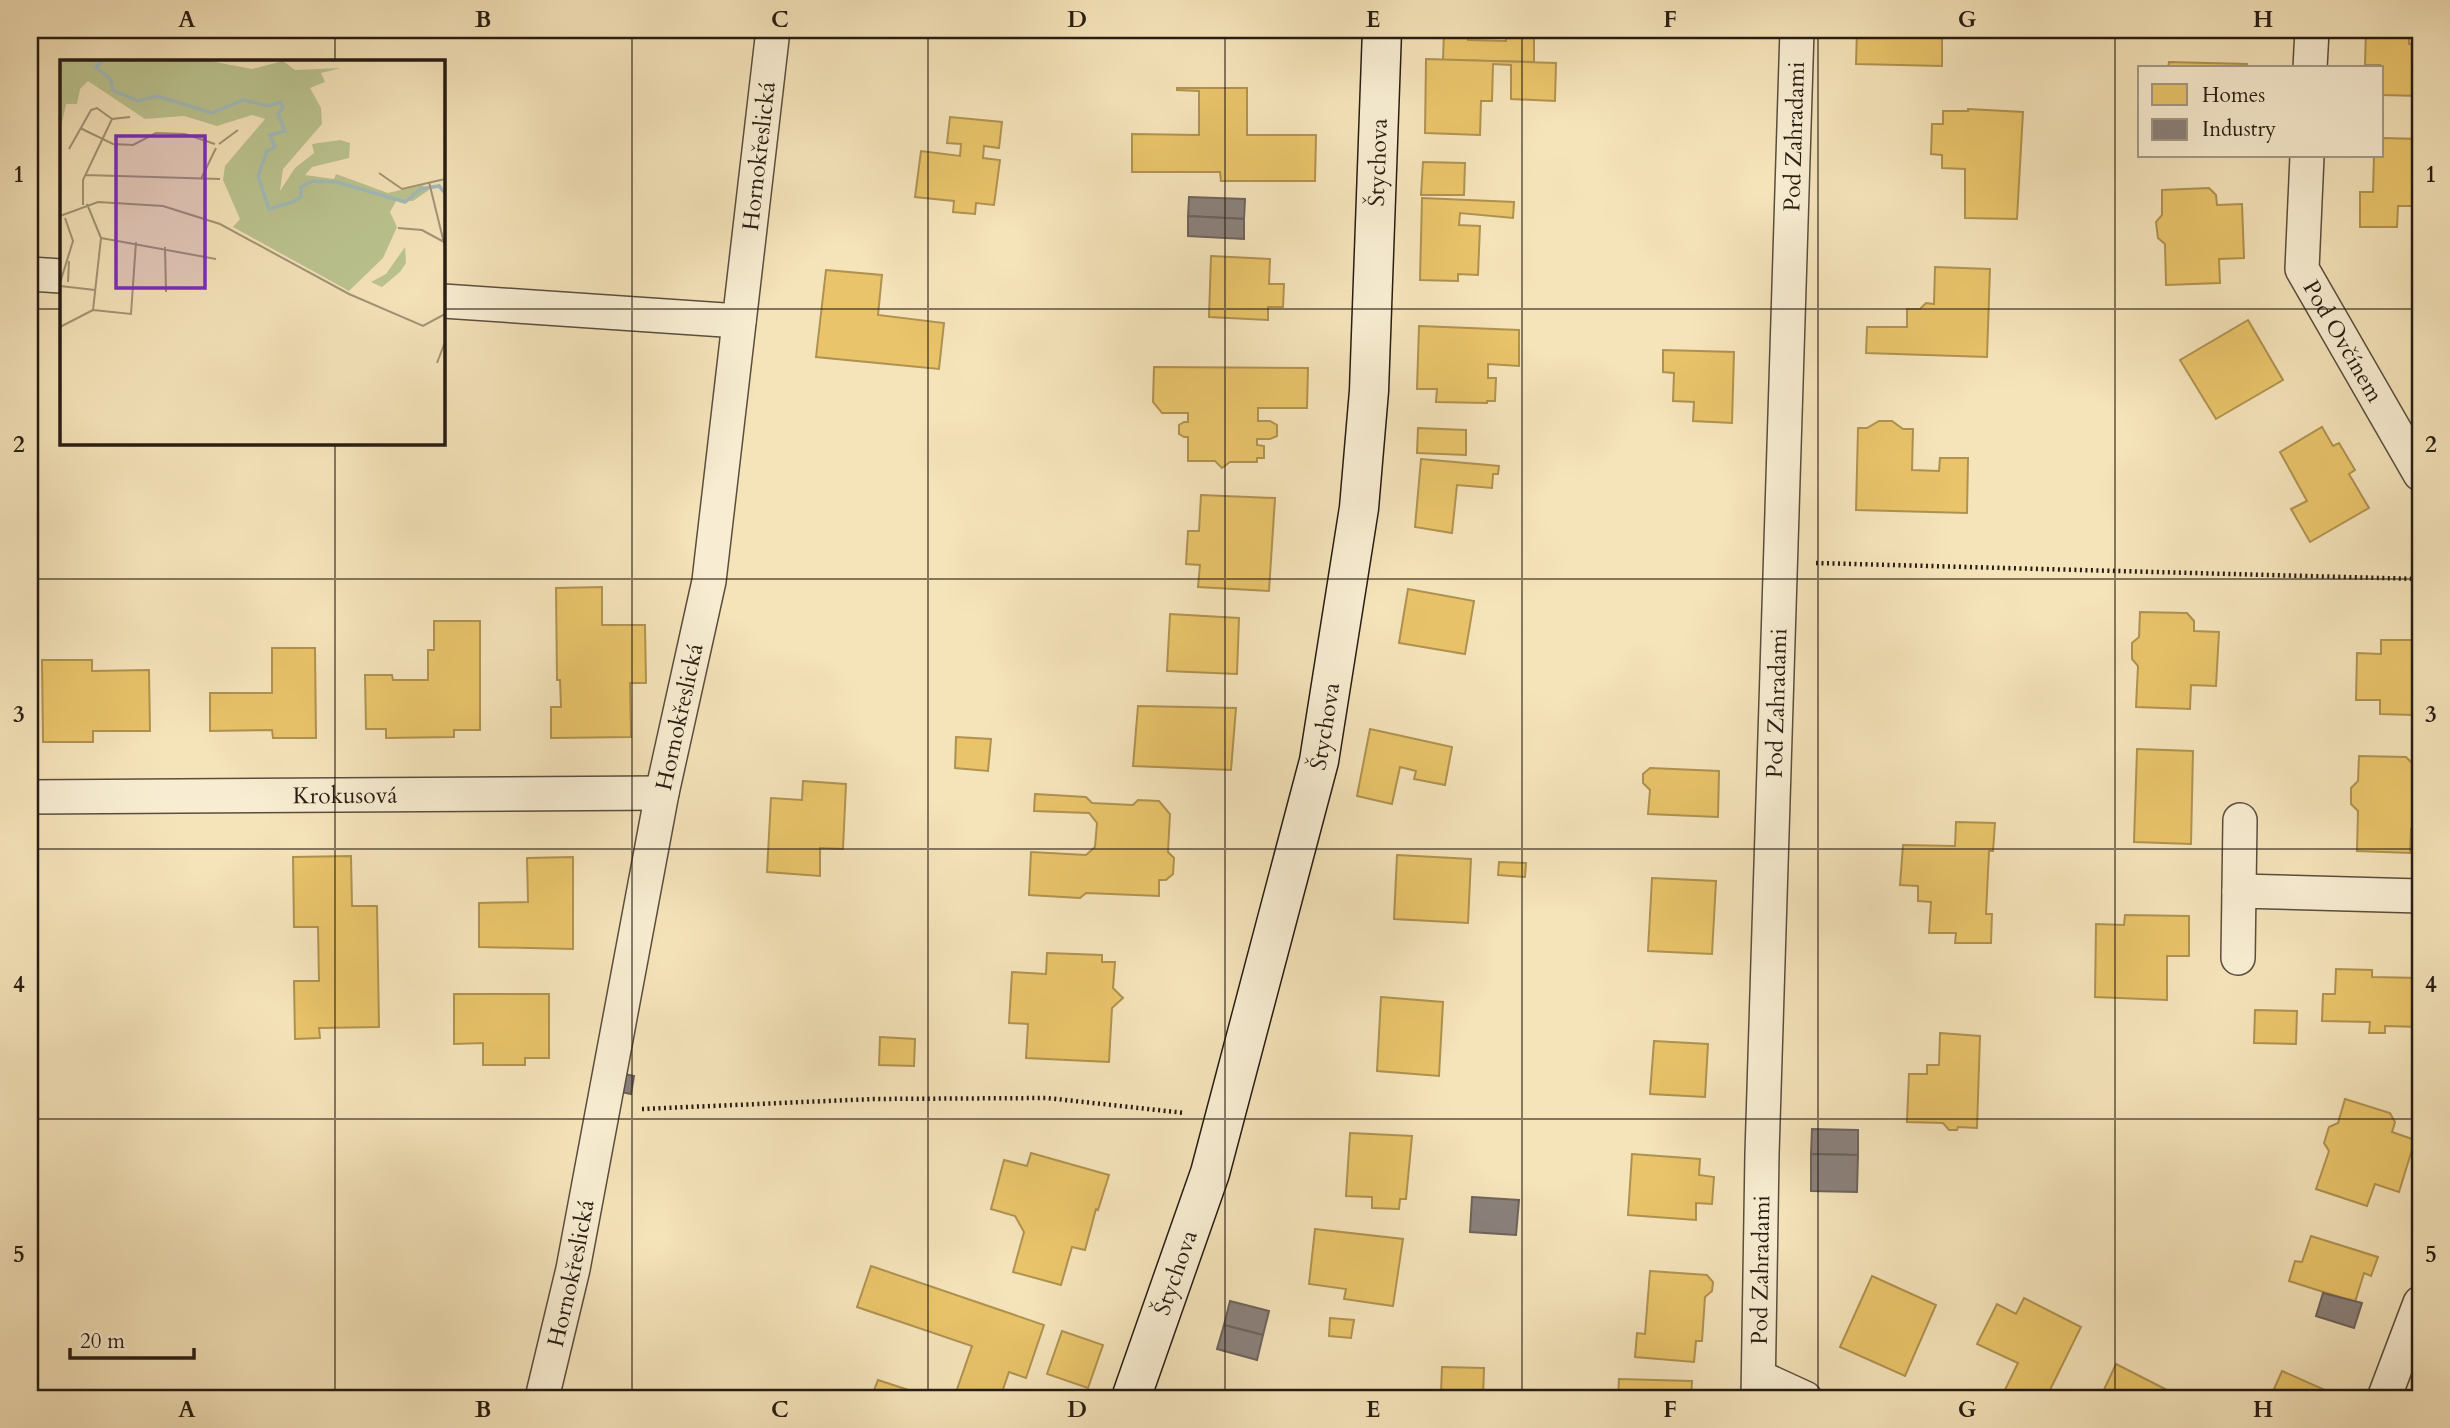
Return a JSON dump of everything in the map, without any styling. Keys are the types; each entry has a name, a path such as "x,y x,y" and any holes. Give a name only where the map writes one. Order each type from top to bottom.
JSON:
{"street":[{"name":"Hornokřeslická","path":"542,1398 573,1269 662,793 709,581 773,30"},
{"name":"Štychova","path":"1131,1398 1210,1172 1319,761 1359,508 1369,391 1382,30"},
{"name":"Pod Zahradami","path":"1759,1388 1762,1154 1797,30"},
{"path":"2310,66 2312,30"},
{"name":"Pod Ovčínem","path":"2306,158 2302,269 2420,474"},
{"path":"30,274 60,276"},
{"path":"444,301 739,321"},
{"name":"Krokusová","path":"30,797 662,793"},
{"path":"2238,958 2240,820"},
{"path":"2239,891 2420,896"},
{"path":"2384,1398 2420,1303"},
{"path":"1759,1388 1805,1398"}],"path":[{"path":"1781,562 2420,579"},
{"path":"602,1111 873,1099 1047,1098 1224,1117"}],"building: Homes":[{"path":"1211,30 1272,30 1272,35 1211,35"},
{"path":"1444,30 1468,30 1468,40 1506,41 1507,30 1534,30 1534,62 1443,60"},
{"path":"1857,30 1942,30 1942,66 1856,64"},
{"path":"2366,30 2409,30 2409,44 2420,44 2420,96 2384,95 2384,66 2365,65"},
{"path":"1426,59 1556,63 1555,101 1511,99 1511,65 1493,64 1492,101 1481,101 1480,135 1425,133"},
{"path":"2169,62 2247,64 2246,66 2168,66"},
{"path":"1177,88 1247,88 1247,135 1316,135 1315,181 1221,181 1220,172 1132,172 1132,134 1199,135 1199,91"},
{"path":"1968,109 2023,112 2017,219 1965,218 1965,169 1942,168 1942,155 1931,154 1932,124 1943,124 1943,111"},
{"path":"950,117 1002,122 999,148 984,146 983,158 1000,160 994,205 976,203 975,214 953,212 954,201 915,197 921,151 960,156 961,144 947,143"},
{"path":"2384,138 2420,139 2420,206 2398,206 2397,227 2360,227 2360,192 2373,192 2374,158 2384,158"},
{"path":"1423,162 1465,163 1464,195 1421,195"},
{"path":"2209,188 2216,195 2217,205 2242,204 2244,258 2219,259 2220,283 2166,285 2165,244 2158,238 2156,222 2162,215 2162,190"},
{"path":"1422,198 1514,202 1513,218 1460,213 1459,225 1480,226 1478,275 1458,274 1458,281 1420,280"},
{"path":"1211,256 1270,259 1269,284 1284,284 1283,307 1268,307 1268,320 1209,317"},
{"path":"1935,267 1990,269 1987,357 1866,353 1867,327 1907,327 1907,309 1920,309 1926,303 1934,304"},
{"path":"826,270 882,275 878,315 944,323 939,369 816,357"},
{"path":"2248,320 2283,380 2216,419 2180,360"},
{"path":"1419,326 1519,330 1519,366 1488,364 1488,378 1496,378 1495,401 1436,402 1437,389 1417,389"},
{"path":"1663,350 1734,352 1732,423 1693,421 1694,402 1673,401 1674,373 1663,372"},
{"path":"1154,367 1308,368 1307,408 1258,408 1258,421 1270,421 1277,425 1277,436 1257,439 1257,445 1264,446 1264,458 1257,458 1257,462 1230,462 1222,468 1215,461 1188,461 1188,437 1179,434 1179,425 1188,422 1188,413 1162,413 1153,402"},
{"path":"1879,421 1892,421 1903,429 1913,429 1912,470 1939,471 1940,458 1968,458 1967,513 1856,510 1858,428 1867,428"},
{"path":"2322,427 2333,446 2339,443 2355,470 2349,474 2369,508 2310,542 2291,509 2307,501 2280,452"},
{"path":"1418,428 1466,430 1466,455 1417,453"},
{"path":"1421,459 1499,466 1498,474 1493,474 1492,488 1457,485 1452,533 1415,527"},
{"path":"1201,495 1275,498 1269,591 1198,587 1200,565 1186,564 1188,531 1199,531"},
{"path":"602,587 602,625 645,625 646,683 630,683 631,737 551,738 551,707 561,707 560,680 557,680 556,588"},
{"path":"1408,589 1474,601 1465,654 1399,643"},
{"path":"2140,612 2187,613 2194,621 2194,631 2219,632 2216,686 2191,685 2190,709 2136,707 2138,666 2132,659 2132,643 2139,637"},
{"path":"1170,614 1239,618 1237,674 1167,671"},
{"path":"434,621 480,621 480,730 454,730 454,737 386,738 386,729 366,729 365,675 392,675 393,680 428,680 428,650 434,650"},
{"path":"2381,640 2414,640 2413,654 2420,655 2420,701 2413,700 2412,715 2380,714 2380,700 2356,700 2357,653 2381,654"},
{"path":"272,648 315,648 316,738 273,738 272,730 210,731 210,693 272,693"},
{"path":"42,660 92,660 92,671 149,670 150,731 93,731 93,742 43,742"},
{"path":"1138,706 1236,708 1231,770 1133,766"},
{"path":"1370,729 1452,747 1445,785 1414,779 1416,771 1400,767 1392,804 1357,796"},
{"path":"956,737 991,739 988,771 955,768"},
{"path":"2137,749 2193,751 2191,844 2134,842"},
{"path":"2359,756 2406,757 2413,764 2413,775 2420,775 2420,829 2411,829 2410,853 2357,851 2358,811 2351,804 2351,788 2358,781"},
{"path":"1650,768 1719,771 1718,817 1648,814 1650,790 1643,783 1643,774"},
{"path":"803,781 846,784 843,849 820,848 820,876 767,872 771,798 802,800"},
{"path":"1035,794 1086,797 1092,803 1133,805 1138,800 1159,801 1170,814 1168,852 1174,858 1173,874 1166,880 1159,880 1159,896 1086,893 1080,898 1029,895 1031,852 1086,855 1095,847 1097,823 1089,813 1034,811"},
{"path":"1956,822 1995,823 1993,851 1989,851 1986,914 1992,914 1991,943 1955,943 1956,933 1929,933 1931,902 1918,901 1918,886 1900,885 1903,845 1955,846"},
{"path":"1397,855 1471,859 1468,923 1394,919"},
{"path":"351,856 352,906 377,906 379,1027 319,1028 320,1038 295,1039 294,981 319,981 318,927 294,927 293,857"},
{"path":"573,857 573,949 479,947 479,903 528,902 527,858"},
{"path":"1499,862 1526,863 1525,877 1498,875"},
{"path":"1652,878 1716,881 1712,954 1648,951"},
{"path":"2125,915 2189,916 2189,956 2167,956 2167,1000 2095,997 2096,924 2124,925"},
{"path":"1047,953 1102,955 1102,962 1115,962 1113,988 1123,998 1112,1008 1109,1062 1026,1058 1028,1024 1009,1023 1012,972 1046,974"},
{"path":"2336,969 2372,970 2372,977 2420,978 2420,1027 2385,1026 2385,1033 2369,1033 2370,1022 2322,1021 2323,994 2335,994"},
{"path":"454,994 549,994 549,1058 525,1058 525,1065 483,1065 483,1043 454,1044"},
{"path":"1381,997 1443,1002 1439,1076 1377,1071"},
{"path":"2255,1010 2297,1011 2296,1044 2254,1043"},
{"path":"1940,1033 1980,1036 1977,1128 1958,1127 1957,1130 1949,1130 1943,1123 1907,1122 1909,1074 1927,1074 1927,1065 1939,1065"},
{"path":"880,1037 915,1039 914,1066 879,1065"},
{"path":"1654,1041 1708,1044 1705,1097 1650,1094"},
{"path":"2345,1099 2390,1113 2395,1122 2392,1132 2415,1140 2399,1192 2375,1184 2367,1206 2316,1189 2329,1151 2324,1143 2329,1127 2338,1123"},
{"path":"1350,1133 1412,1136 1406,1199 1400,1199 1399,1209 1372,1208 1372,1197 1346,1196"},
{"path":"1031,1153 1109,1175 1085,1250 1072,1247 1061,1285 1013,1272 1024,1232 1015,1216 991,1209 1004,1160 1027,1166"},
{"path":"1632,1154 1700,1159 1699,1175 1714,1177 1712,1204 1696,1203 1696,1220 1628,1215"},
{"path":"1315,1229 1403,1239 1393,1306 1344,1299 1346,1289 1309,1284"},
{"path":"2311,1236 2378,1257 2371,1276 2364,1273 2355,1302 2289,1281 2295,1261 2302,1262"},
{"path":"871,1266 1044,1325 1026,1378 1009,1372 1000,1398 954,1398 972,1346 857,1307"},
{"path":"1650,1271 1707,1275 1713,1282 1712,1291 1705,1297 1702,1341 1696,1341 1694,1362 1635,1357 1637,1333 1645,1334"},
{"path":"1872,1276 1936,1305 1905,1376 1840,1347"},
{"path":"2024,1298 2081,1327 2046,1398 2001,1398 2018,1363 1977,1344 1997,1304 2016,1314"},
{"path":"1330,1318 1354,1320 1351,1338 1329,1336"},
{"path":"1062,1331 1103,1345 1088,1388 1047,1374"},
{"path":"2116,1364 2173,1393 2170,1398 2100,1398"},
{"path":"1442,1367 1484,1368 1483,1398 1387,1398 1388,1390 1441,1393"},
{"path":"2282,1371 2325,1390 2322,1398 2270,1398"},
{"path":"1619,1379 1692,1381 1691,1398 1618,1398"},
{"path":"878,1380 933,1398 871,1398"}],"building: Industry":[{"path":"1189,197 1245,199 1244,219 1188,216"},
{"path":"1188,216 1244,219 1244,239 1188,236"},
{"path":"620,1073 634,1076 631,1094 616,1091"},
{"path":"1812,1129 1858,1130 1858,1155 1811,1154"},
{"path":"1811,1154 1858,1155 1857,1192 1811,1191"},
{"path":"1472,1197 1519,1200 1516,1235 1470,1232"},
{"path":"2323,1293 2362,1303 2354,1328 2316,1316"},
{"path":"1230,1301 1269,1311 1263,1335 1224,1325"},
{"path":"1224,1325 1263,1335 1257,1360 1217,1349"}]}
